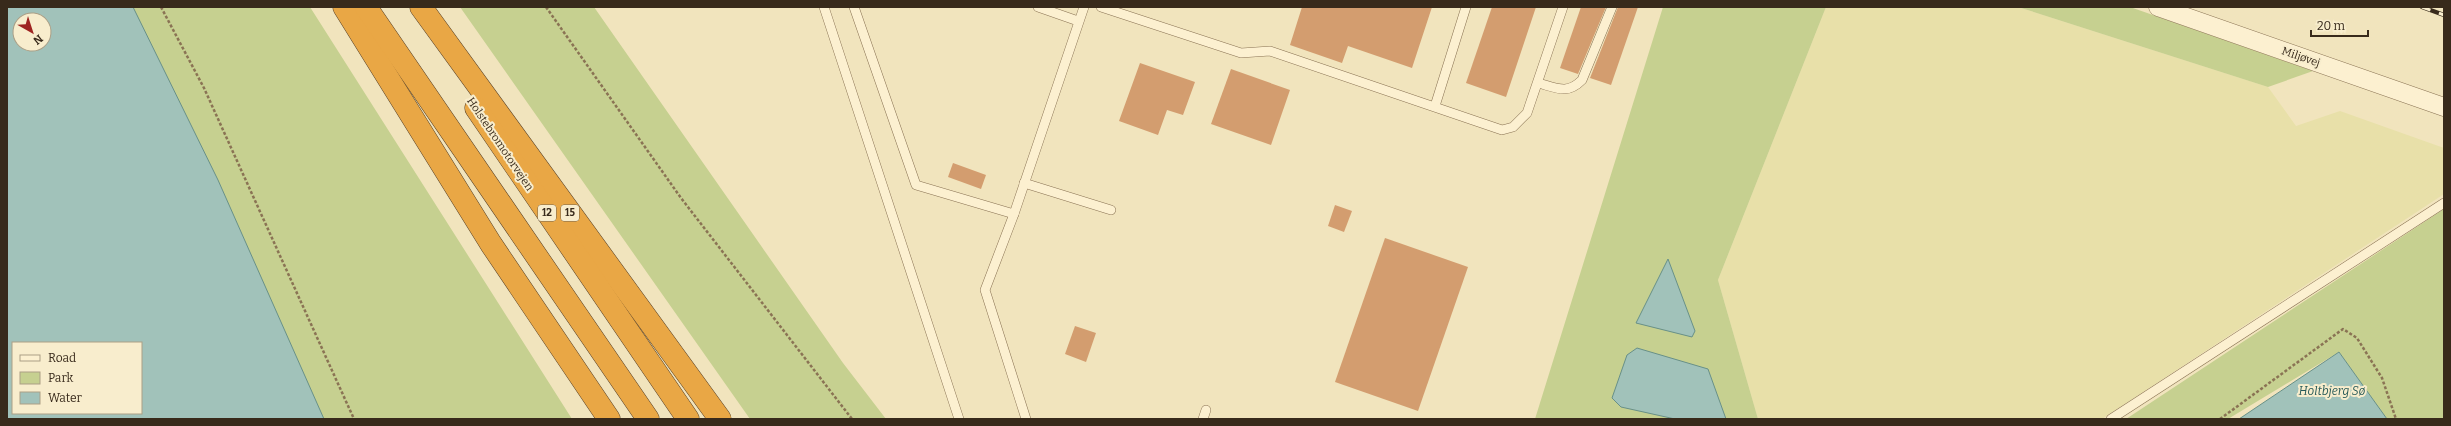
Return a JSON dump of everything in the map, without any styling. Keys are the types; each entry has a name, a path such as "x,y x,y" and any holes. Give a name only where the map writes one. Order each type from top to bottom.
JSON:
{"highway":[{"path":"344,7 491,244 609,419"},
{"path":"366,7 648,419"},
{"name":"Holstebromotorvejen","path":"406,7 688,419"},
{"name":"15","path":"421,7 720,419"},
{"path":"532,306 597,419"}],"street":[{"name":"Miljøvej","path":"2158,7 2444,106"}],"lane":[{"path":"824,7 959,419"},
{"path":"854,7 916,185 1014,214"},
{"path":"1038,7 1078,21"},
{"path":"1026,419 985,290 1014,214 1084,7"},
{"path":"1101,7 1241,53 1270,51 1436,106 1502,130 1513,127 1527,113 1563,7"},
{"path":"1436,106 1466,7"},
{"path":"1538,83 1565,90 1576,86 1582,80 1612,7"},
{"path":"1024,183 1111,210"},
{"path":"2111,419 2444,203"},
{"path":"1203,419 1206,410"}],"path":[{"path":"161,7 204,88 354,419"},
{"path":"546,7 681,198 852,419"},
{"path":"2220,419 2343,329 2357,338 2382,378 2396,419"}],"shaded area":[{"path":"1826,7 2018,7 2268,87 2296,126 2340,111 2444,148 2444,194 2102,419 1758,419 1718,280"}],"green space":[{"path":"7,7 310,7 572,419 7,419"},
{"path":"460,7 594,7 843,363 886,419 750,419"},
{"path":"1663,7 1826,7 1718,280 1758,419 1535,419"},
{"path":"2018,7 2130,7 2313,71 2268,87"},
{"path":"2444,209 2444,419 2387,419 2339,352 2228,419 2126,419"}],"water":[{"path":"7,7 133,7 218,180 324,419 7,419"},
{"path":"1668,259 1695,331 1692,337 1636,323"},
{"path":"1637,348 1708,369 1726,419 1675,419 1621,407 1612,398 1627,355"},
{"name":"Holtbjerg Sø","path":"2339,352 2387,419 2239,419"}],"building":[{"path":"1302,7 1432,7 1412,68 1348,46 1342,63 1290,45"},
{"path":"1492,7 1536,7 1506,97 1466,83"},
{"path":"1581,7 1606,7 1578,74 1560,68"},
{"path":"1618,7 1638,7 1611,85 1590,78"},
{"path":"1140,63 1195,82 1183,115 1167,110 1158,135 1119,121"},
{"path":"1231,69 1290,90 1271,145 1211,124"},
{"path":"953,163 986,175 981,189 948,177"},
{"path":"1335,205 1352,211 1344,232 1328,226"},
{"path":"1385,238 1468,267 1418,411 1335,382"},
{"path":"1075,326 1096,333 1086,362 1065,354"}],"railway":[{"path":"2422,7 2444,15"}]}
